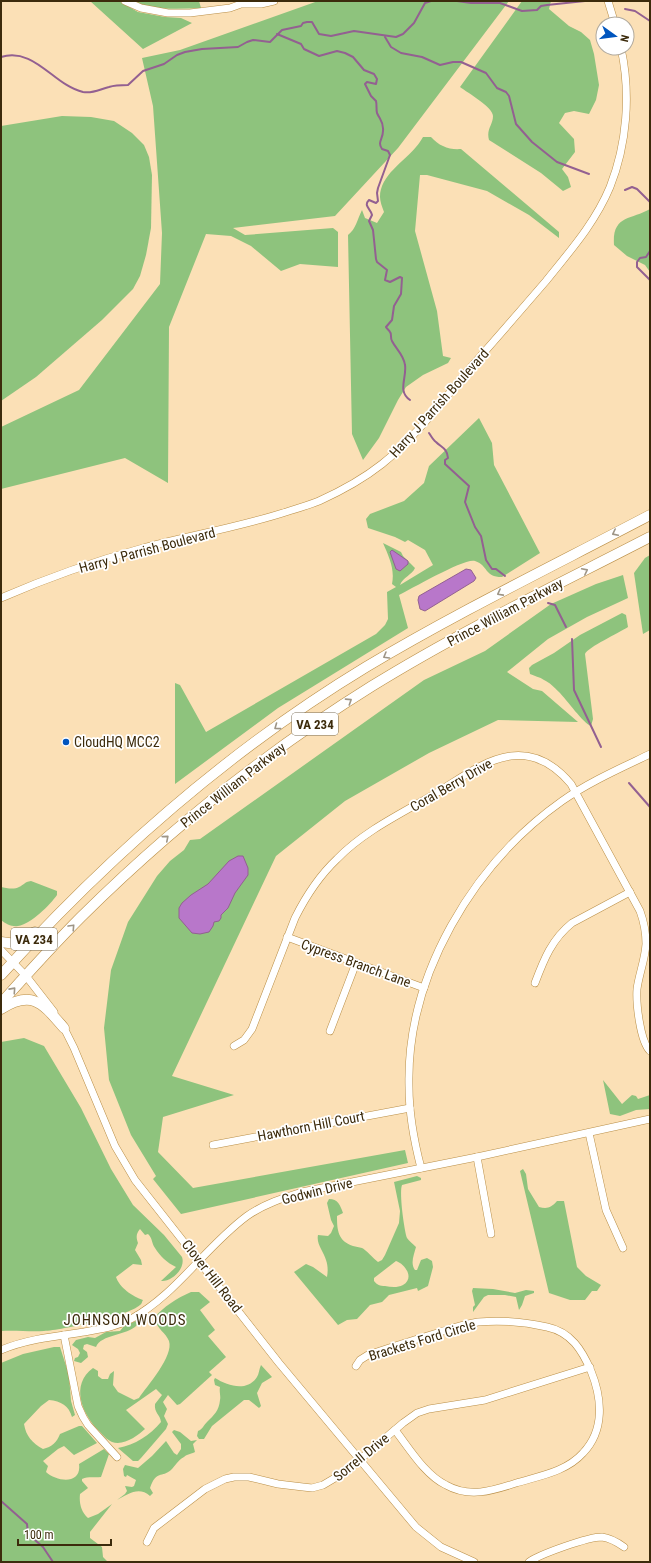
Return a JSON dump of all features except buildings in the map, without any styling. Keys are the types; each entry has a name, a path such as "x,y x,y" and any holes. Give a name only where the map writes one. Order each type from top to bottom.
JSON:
{"highway":[{"name":"Prince William Parkway","path":"1,976 56,917 120,853 209,778 299,712 365,668 425,633 650,515"},
{"name":"Prince William Parkway","path":"1,1003 80,918 152,850 224,790 299,735 372,686 449,641 650,537"},
{"path":"1,942 12,944 20,942 56,917"},
{"path":"1,1009 20,999 35,1001 50,1012 64,1028"}],"street":[{"path":"125,1 141,8 168,13 230,8 241,4 261,4 274,1"},
{"path":"608,1 613,16"},
{"name":"Harry J Parrish Boulevard","path":"1,598 93,563 144,548 270,517 317,502 363,478 397,451 518,314 573,248 597,214 615,171 625,123 626,76 622,56"},
{"path":"421,1168 414,1139 410,1108 409,1086 412,1045 417,1015 424,988 448,932 464,903 485,873 512,843 555,806 576,792 650,754"},
{"name":"Coral Berry Drive","path":"234,1046 244,1040 252,1029 295,918 310,891 338,858 364,836 477,768 500,758 512,756 530,757 548,763 556,768 568,780 576,792 640,911 645,932 645,958 639,980 637,1000 643,1040 650,1051"},
{"path":"535,983 549,949 565,929 572,923 630,892"},
{"name":"Cypress Branch Lane","path":"287,937 356,964 424,988"},
{"name":"Clover Hill Road","path":"1,950 26,976 55,1013 74,1048 106,1126 124,1163 152,1200 278,1363 416,1527 427,1537 450,1552 474,1562"},
{"path":"330,1031 356,964"},
{"name":"Hawthorn Hill Court","path":"213,1145 410,1108"},
{"name":"Godwin Drive","path":"1,1350 21,1344 106,1328 130,1320 159,1300 220,1240 247,1216 284,1198 302,1192 477,1157 650,1119"},
{"path":"589,1133 606,1210 623,1248"},
{"path":"477,1157 492,1234"},
{"name":"Brackets Ford Circle","path":"356,1366 365,1356 469,1324 502,1321 547,1327 570,1337 582,1351 596,1382 600,1403 600,1414 596,1434 590,1445 577,1459 549,1474 492,1491 472,1493 446,1485 433,1476 395,1430"},
{"path":"64,1335 78,1406 83,1417 117,1457"},
{"name":"Sorrell Drive","path":"147,1542 150,1532 158,1524 205,1489 225,1479 234,1477 249,1477 278,1484 312,1488 329,1483 360,1461 417,1413 429,1409 485,1400 590,1367"},
{"path":"529,1562 546,1553 596,1538 612,1539 624,1547"}],"green space":[{"path":"90,1 119,1 138,12 165,17 181,18 192,23 143,49"},
{"path":"133,1 199,1 201,8 158,8"},
{"path":"318,1 509,1 398,148 335,216 233,228 245,235 333,228 338,232 338,267 300,264 281,271 251,246 231,236 206,234 169,327 168,483 125,458 1,489 1,427 79,390 160,284 162,233 153,106 142,58 180,50"},
{"path":"522,1 551,1 549,9 569,26 581,32 590,40 594,54 599,85 596,100 589,114 574,111 565,113 559,123 574,139 575,152 562,169 568,177 571,187 563,191 541,173 489,140 488,133 493,119 492,112 485,104 460,87"},
{"path":"62,116 91,117 114,121 132,133 144,145 149,157 152,175 151,228 146,255 140,276 133,289 102,320 36,377 1,401 1,126"},
{"path":"423,137 431,137 437,143 448,148 461,149 559,232 559,238 529,215 487,191 427,175 420,175 415,231 437,311 443,356 451,358 448,363 423,375 406,387 379,438 363,460 352,434 348,235 355,227 362,210 365,218 377,223 384,212 380,197 384,182 388,175 411,153"},
{"path":"650,209 650,272 645,265 627,256 614,245 614,235 616,228 624,220"},
{"path":"479,418 492,443 494,465 540,553 502,577 492,575 479,563 470,561 450,568 399,595 408,628 278,708 175,784 175,683 180,685 206,732 376,634 385,625 388,619 387,592 396,587 392,584 392,568 383,543 401,552 415,568 400,585 433,565 425,550 408,540 405,542 368,528 366,519 370,514 404,501 424,483 429,466"},
{"path":"650,555 650,630 643,634 634,573 645,558"},
{"path":"623,575 628,598 587,617 548,639 507,672 533,689 542,691 578,722 498,720 429,753 345,801 276,856 172,1076 234,1095 163,1117 158,1152 193,1188 405,1150 408,1163 181,1214 153,1179 156,1176 131,1135 109,1080 104,1028 111,970 128,922 157,876 170,861 184,850 190,840 200,839 424,680 485,651 551,604 596,584"},
{"path":"622,613 626,615 628,627 598,644 585,654 593,719 591,726 584,721 552,685 530,674 529,668 580,635"},
{"path":"31,881 57,891 57,895 40,914 23,925 9,925 1,920 1,887 17,888"},
{"path":"24,1038 44,1046 81,1108 111,1169 133,1205 164,1235 182,1257 183,1261 180,1270 174,1277 161,1281 176,1267 161,1256 154,1246 150,1236 148,1234 145,1235 140,1229 137,1234 138,1243 135,1250 141,1260 142,1265 133,1264 116,1277 127,1291 135,1297 143,1300 141,1305 109,1318 65,1328 39,1331 1,1331 1,1042"},
{"path":"603,1080 622,1104 632,1095 636,1096 638,1099 650,1095 650,1109 636,1110 620,1116 610,1114"},
{"path":"523,1169 526,1174 528,1189 539,1207 549,1207 557,1201 564,1201 577,1267 586,1276 601,1285 597,1291 592,1291 585,1300 570,1300 549,1293 520,1171"},
{"path":"417,1176 421,1178 421,1180 402,1185 401,1202 407,1238 416,1247 413,1259 415,1270 417,1270 421,1260 427,1258 432,1261 433,1267 428,1286 418,1291 417,1288 389,1295 382,1302 370,1305 357,1319 347,1320 338,1325 294,1272 306,1264 327,1277 327,1262 319,1245 318,1235 328,1236 334,1226 327,1203 329,1199 337,1201 343,1213 337,1216 337,1226 341,1238 348,1244 363,1249 378,1262 382,1260 399,1223 400,1211 394,1182","holes":["396,1261 403,1265 408,1275 407,1282 403,1285 398,1287 382,1286 374,1281 374,1278"]},
{"path":"473,1288 493,1289 515,1293 526,1290 534,1291 534,1293 525,1296 519,1310 516,1297 505,1295 488,1295 484,1297 473,1312 473,1307 475,1305 472,1291"},
{"path":"191,1292 199,1292 210,1302 200,1310 215,1330 208,1336 226,1357 209,1372 212,1375 180,1404 177,1405 168,1395 163,1402 167,1409 164,1416 168,1424 166,1429 138,1461 133,1461 118,1448 142,1439 161,1422 155,1409 155,1404 162,1395 156,1389 126,1410 145,1429 130,1440 117,1443 110,1441 105,1437 87,1416 81,1399 80,1391 82,1382 93,1368 98,1371 98,1376 102,1379 108,1379 110,1374 114,1371 113,1385 118,1392 134,1400 139,1398 168,1355 168,1338 157,1325 154,1318 171,1303"},
{"path":"136,1321 137,1325 133,1329 109,1337 99,1343 96,1347 87,1344 84,1345 83,1349 87,1352 88,1357 81,1363 74,1361 80,1353 78,1349 72,1345 76,1340 88,1337 95,1338 106,1332 120,1331 124,1326"},
{"path":"60,1347 69,1375 71,1401 75,1415 72,1417 67,1407 61,1403 49,1400 41,1406 24,1424 26,1432 30,1439 43,1449 54,1444 60,1434 82,1426 97,1443 74,1455 64,1446 43,1461 48,1466 46,1472 56,1478 68,1480 73,1478 77,1476 79,1464 104,1449 109,1454 101,1477 89,1477 82,1479 88,1488 80,1494 80,1504 82,1510 88,1518 98,1514 112,1504 90,1532 90,1538 102,1547 103,1557 108,1562 1,1562 1,1363 23,1354"},
{"path":"261,1365 272,1377 262,1383 257,1393 261,1406 259,1408 249,1400 244,1400 212,1426 204,1439 199,1439 197,1436 198,1431 214,1415 219,1404 220,1387 215,1385 215,1378 231,1385 248,1385 257,1377"},
{"path":"174,1430 180,1432 191,1441 197,1440 193,1444 195,1452 185,1456 178,1461 171,1470 157,1477 152,1482 150,1488 153,1493 150,1496 146,1493 138,1491 129,1493 117,1500 127,1491 125,1486 134,1486 136,1480 127,1475 126,1477 124,1476 123,1469 125,1465 138,1468 166,1441 177,1455 181,1449 181,1444 172,1432"}],"shaded area":[{"path":"392,550 408,561 408,564 400,571 396,569 390,552"},
{"path":"466,569 471,570 476,578 474,581 425,611 420,609 418,600 419,596"},
{"path":"238,856 243,856 248,868 248,875 235,893 228,908 221,915 219,921 214,922 209,932 200,934 192,933 179,918 179,908 191,895 208,884 229,861"}],"waterway":[{"path":"1,57 13,55 24,57 44,68 72,88 83,92 90,92 114,86 128,85 143,71 164,64 177,55 185,52 202,49 238,47 253,40 270,42 282,30 301,26 303,23 307,22 312,22 319,34 331,36 354,31 396,37 403,34 414,23 425,3 431,1"},
{"path":"457,1 471,3 500,3 522,11 537,10 541,6 547,5 585,1"},
{"path":"625,9 635,11 650,21"},
{"path":"277,34 301,44 304,49 319,56 337,51 345,53 353,57 364,70 374,74 377,79 376,84 367,82 365,84 371,96 376,101 377,113 382,121 383,134 380,142 381,147 382,149 388,151 390,155 378,188 378,201 376,203 369,200 367,202 367,206 372,215 369,221 373,230 376,259 377,262 387,270 385,280 390,282 400,277 402,278 401,294 394,306 392,320 386,327 391,333 391,340 402,355 404,361 405,370 403,388 404,393 410,400"},
{"path":"385,37 391,47 401,53 422,57 440,65 461,62 486,73 497,88 506,92 509,96 516,124 532,142 557,162 589,174"},
{"path":"625,190 632,187 637,189 650,202"},
{"path":"650,251 646,257 640,258 637,262 637,267 650,280"},
{"path":"429,433 447,452 448,458 445,460 445,464 469,486 465,502 475,527 481,536 486,560 492,569 496,569 505,576"},
{"path":"548,603 555,605 566,627"},
{"path":"572,639 574,690 601,747"},
{"path":"629,783 650,807"},
{"path":"1,1501 27,1524 28,1534 43,1547 53,1562"}],"place":[{"name":"CloudHQ MCC2","path":"66,742"}],"district":[{"name":"JOHNSON WOODS","path":"125,1320"}]}
